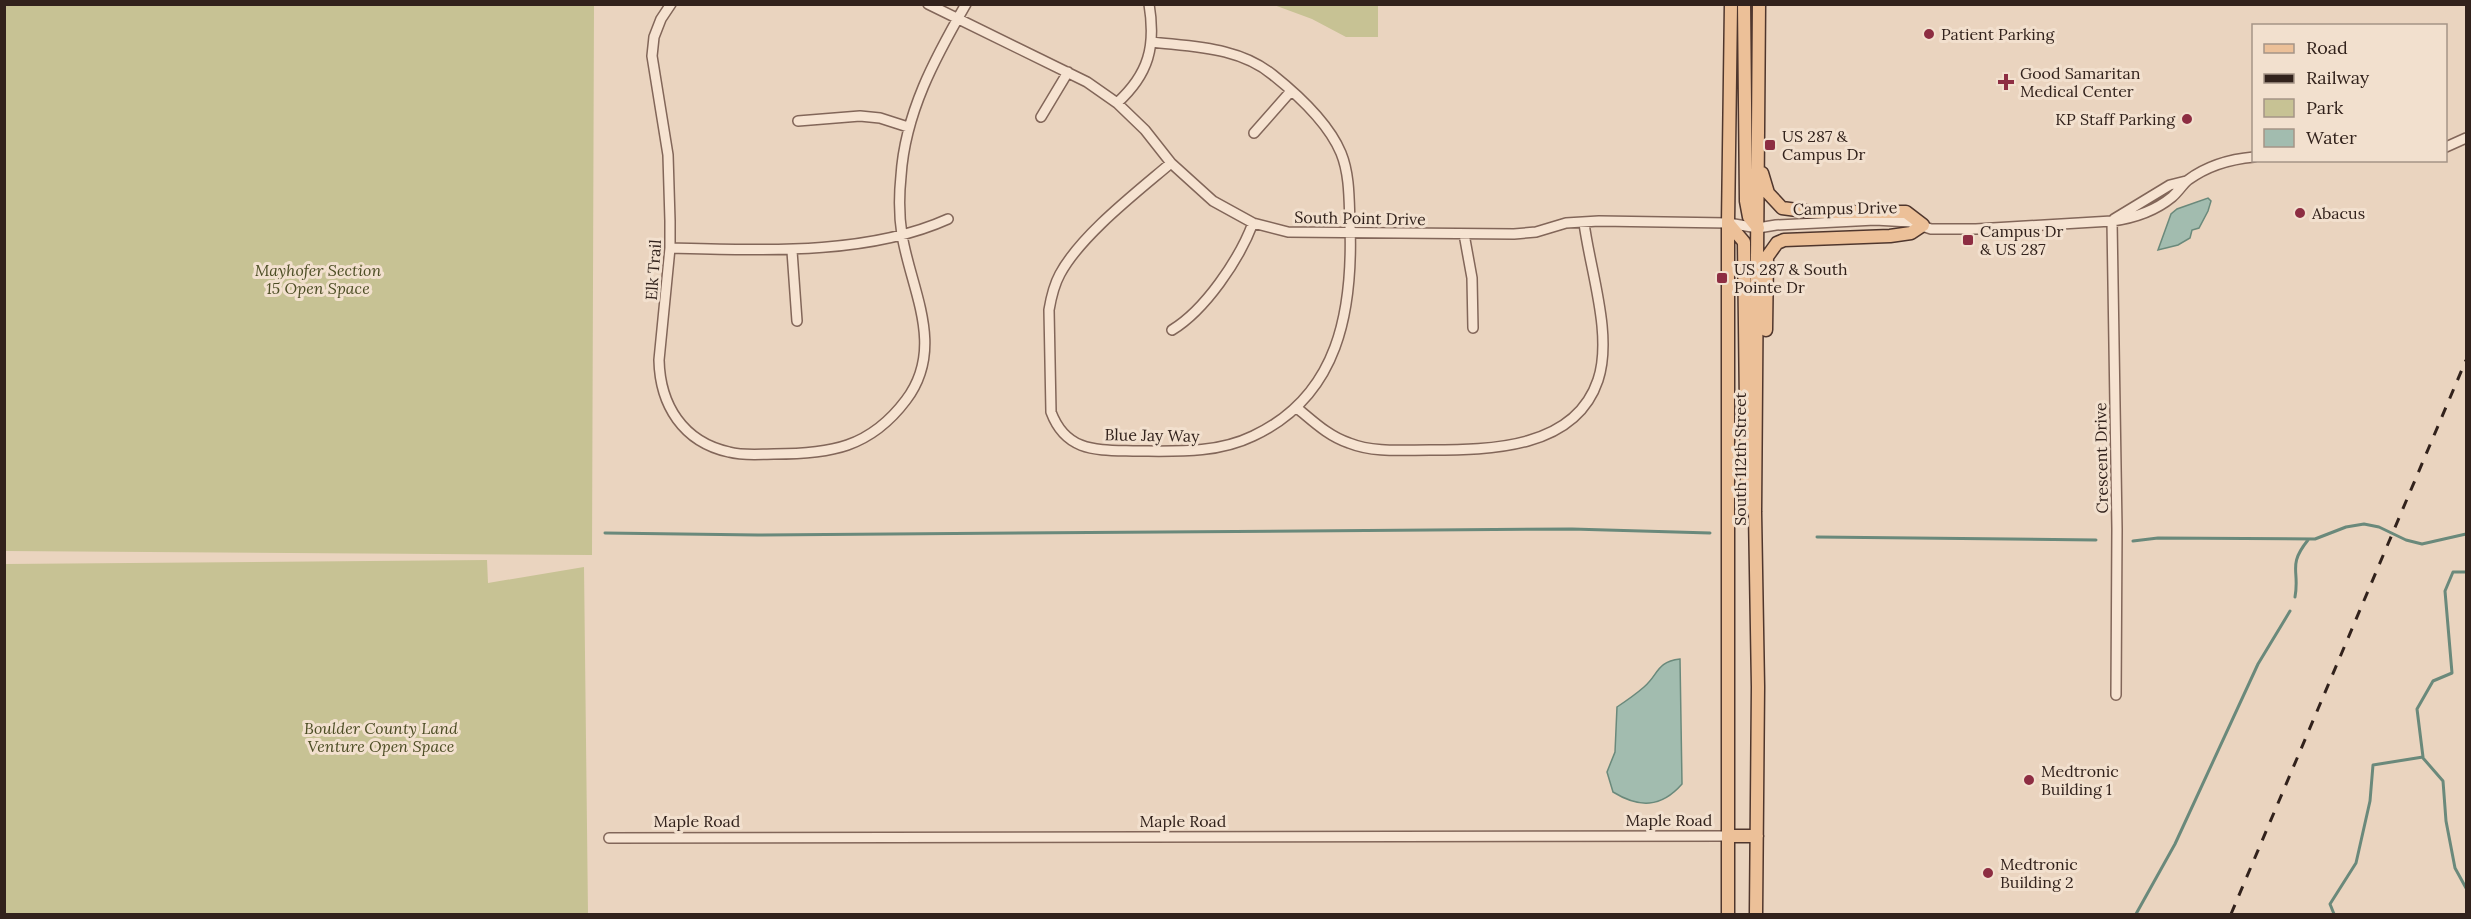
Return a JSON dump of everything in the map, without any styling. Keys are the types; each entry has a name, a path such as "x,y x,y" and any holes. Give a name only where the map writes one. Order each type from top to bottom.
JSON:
{"main road":[{"name":"South 112th Street","path":"1728,915 1730,836 1728,223 1731,4"},
{"path":"1744,4 1746,201 1749,217 1758,228"},
{"name":"South 112th Street","path":"1756,915 1758,592 1755,512 1759,4"},
{"path":"1728,223 1744,242 1747,487 1749,504 1755,512 1761,503 1767,257 1771,249 1784,240 1890,236 1911,233 1923,225 1906,212 1812,212 1782,208 1768,193 1758,159"},
{"name":"Maple Road","path":"1730,836 1757,836"}],"street":[{"name":"Elk Trail","path":"671,4 661,19 654,37 652,56 668,155 670,248 659,368 664,398 674,417 685,430 713,448 741,454 812,454 856,443 871,435 894,415 908,397 918,377 923,358 924,331 921,304 909,269 902,233 901,176 908,127 917,99 966,4"},
{"path":"927,4 958,18"},
{"path":"1118,103 1137,81 1148,60 1152,42 1149,4"},
{"name":"South Point Drive","path":"958,18 1068,72 1118,103 1145,130 1172,163 1213,201 1230,213 1253,224 1288,232 1464,234 1536,232 1566,223 1728,223 1758,228"},
{"name":"Blue Jay Way","path":"1152,42 1226,51 1258,65 1272,74 1322,122 1341,153 1348,192 1350,283 1343,328 1319,381 1306,399 1278,422 1253,437 1206,450 1088,448 1076,444 1065,436 1056,425 1051,412 1049,310 1052,295 1059,276 1070,258 1101,226 1172,163"},
{"path":"1041,117 1068,72"},
{"path":"1254,133 1291,91"},
{"path":"798,121 860,116 880,118 908,127"},
{"path":"2447,146 2466,138"},
{"path":"2112,221 2128,208 2170,185 2186,181 2217,165 2252,157"},
{"path":"670,248 792,251 924,229 948,219"},
{"name":"Campus Drive","path":"1758,228 1875,220 1910,222 1931,229 1976,229 2112,221"},
{"name":"Crescent Drive","path":"2112,221 2117,529 2116,695"},
{"path":"1296,408 1325,431 1347,443 1365,448 1392,450 1501,448 1523,444 1545,436 1563,425 1579,411 1591,395 1598,380 1603,356 1603,332 1584,223"},
{"path":"1172,330 1182,324 1227,270 1242,248 1253,224"},
{"path":"1464,234 1472,278 1473,328"},
{"path":"792,251 797,321"},
{"name":"Maple Road","path":"609,838 1730,836"}],"green space":[{"name":"Mayhofer Section 15 Open Space","path":"5,4 594,5 592,555 5,551"},
{"path":"1274,5 1378,5 1378,37 1346,37 1312,19"},
{"name":"Boulder County Land Venture Open Space","path":"487,560 488,583 584,567 588,914 5,914 5,564"}],"water":[{"path":"2208,198 2211,201 2208,211 2199,228 2192,230 2190,238 2178,245 2158,250 2171,214 2177,209"},
{"path":"1680,659 1682,784 1666,798 1658,801 1641,803 1632,801 1613,792 1607,772 1615,752 1617,707 1644,687 1662,666"}],"waterway":[{"path":"2133,541 2158,538 2315,539 2346,527 2364,524 2379,527 2406,540 2422,544 2466,534"},
{"path":"605,533 758,535 1572,529 1710,533"},
{"path":"1817,537 2096,540"},
{"path":"2295,597 2296,562 2308,540"},
{"path":"2334,914 2330,904 2356,863 2370,801 2373,765 2423,757 2417,709 2433,681 2452,673 2445,591 2453,572 2466,572"},
{"path":"2136,914 2175,844 2258,664 2290,611"},
{"path":"2423,758 2443,781 2446,821 2455,868 2466,888"}],"railway":[{"path":"2231,914 2466,360"}],"place":[{"name":"Patient Parking","path":"1929,34"},
{"name":"Good Samaritan Medical Center","path":"2006,82"},
{"name":"KP Staff Parking","path":"2187,119"},
{"name":"US 287 & Campus Dr","path":"1770,145"},
{"name":"Abacus","path":"2300,213"},
{"name":"Campus Dr & US 287","path":"1968,240"},
{"name":"US 287 & South Pointe Dr","path":"1722,278"},
{"name":"Medtronic Building 1","path":"2029,780"},
{"name":"Medtronic Building 2","path":"1988,873"}]}
